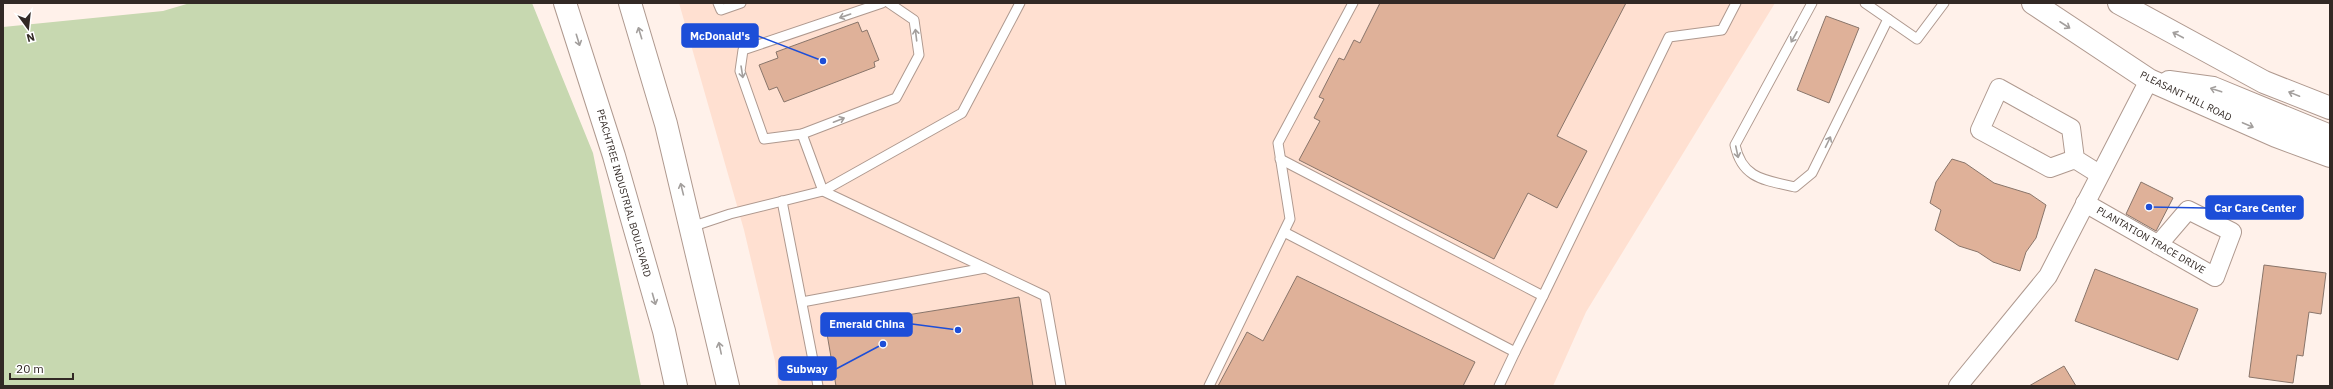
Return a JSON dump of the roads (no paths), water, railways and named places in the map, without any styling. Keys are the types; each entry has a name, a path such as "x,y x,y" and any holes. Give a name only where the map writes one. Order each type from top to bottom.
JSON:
{"highway":[{"name":"PEACHTREE INDUSTRIAL BOULEVARD","path":"565,3 618,171 664,331 676,386"},
{"path":"630,3 666,124 728,386"},
{"name":"PLEASANT HILL ROAD","path":"2033,3 2149,80 2276,136 2330,156"},
{"path":"2119,3 2264,82 2330,108"},
{"path":"2149,80 2213,88 2330,136"}],"street":[{"name":"PLANTATION TRACE DRIVE","path":"1958,386 2048,276 2149,80"},
{"path":"1999,88 2071,128 2075,159 2050,168 1980,130 1999,88"},
{"path":"2075,159 2100,174"},
{"name":"PLANTATION TRACE DRIVE","path":"2085,203 2158,245 2215,277 2232,232 2188,210 2158,245"}],"lane":[{"path":"718,3 720,10 741,3"},
{"path":"882,3 743,50 740,71 764,139 802,134 896,98 918,55 914,20 889,3"},
{"path":"691,227 730,214 822,191 962,113 1020,3"},
{"path":"1209,386 1290,219 1278,143 1353,3"},
{"path":"1499,386 1669,37 1722,30 1736,3"},
{"path":"1812,3 1735,145 1738,159 1758,179 1795,187 1812,173 1888,19"},
{"path":"1865,3 1917,39 1944,3"},
{"path":"802,134 822,191 1045,296 1061,386"},
{"path":"1280,159 1543,296"},
{"path":"782,201 818,386"},
{"path":"1284,232 1515,352"},
{"path":"802,302 986,268"}],"place":[{"name":"McDonald's","path":"823,61"},
{"name":"Car Care Center","path":"2149,207"},
{"name":"Emerald China","path":"958,330"},
{"name":"Subway","path":"883,344"}]}
